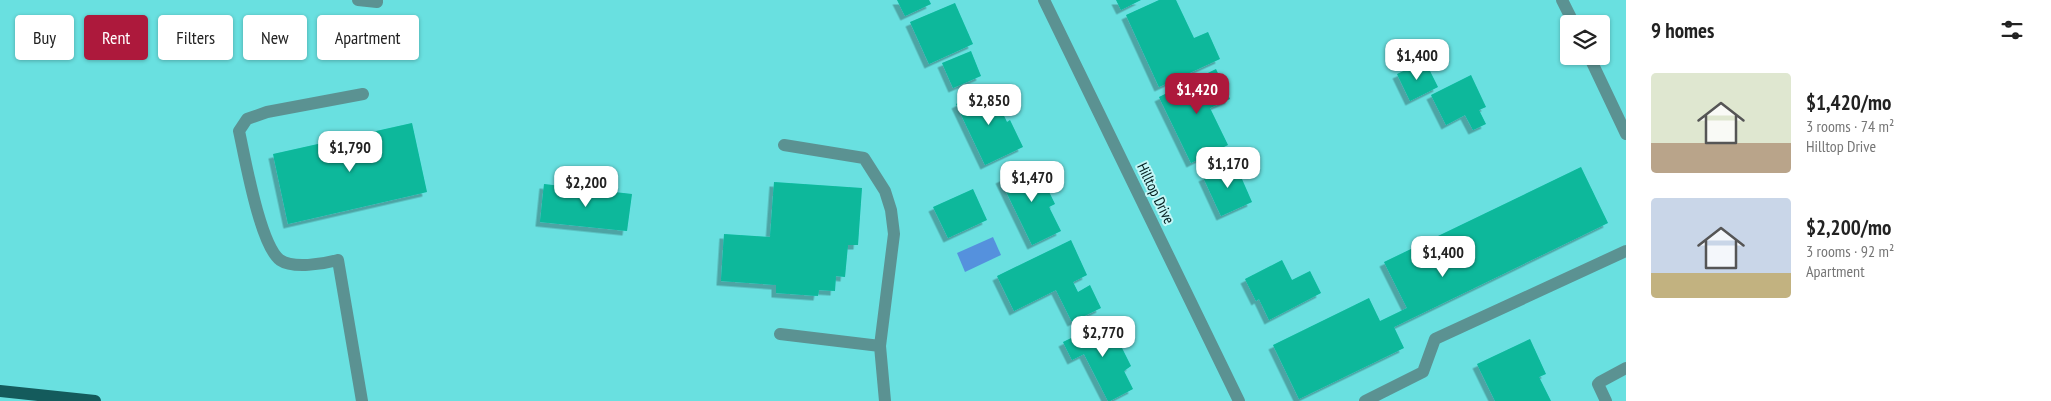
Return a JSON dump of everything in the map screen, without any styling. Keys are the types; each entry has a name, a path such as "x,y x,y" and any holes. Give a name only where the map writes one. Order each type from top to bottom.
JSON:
{"main road":[{"path":"0,391 96,401"}],"street":[{"path":"358,0 377,2 377,0"},
{"name":"Hilltop Drive","path":"1044,0 1239,401"},
{"path":"1562,0 1570,15"},
{"path":"1593,65 1626,134"},
{"path":"362,401 338,260 317,264 297,264 281,260 271,247 259,218 239,131 247,120 267,112 363,94"},
{"path":"784,145 864,158 885,191 891,210 894,234 880,346 885,401"},
{"path":"1365,401 1423,372 1434,339 1626,251"},
{"path":"780,334 880,346"},
{"path":"1606,401 1598,384 1626,368"}],"water":[{"path":"993,237 1001,255 965,272 957,253"}],"building":[{"path":"897,0 929,0 931,4 905,16"},
{"path":"1116,0 1141,0 1121,10"},
{"path":"1159,0 1176,0 1194,38 1208,32 1220,59 1159,87 1126,15"},
{"path":"955,3 973,44 929,64 910,22"},
{"path":"971,51 981,76 953,88 942,63"},
{"path":"1425,61 1438,87 1410,101 1397,74"},
{"path":"1216,69 1230,99 1210,108 1228,145 1191,163 1159,97"},
{"path":"1471,75 1486,107 1479,110 1486,124 1473,130 1465,115 1446,125 1431,95"},
{"path":"990,87 1007,122 1010,120 1023,147 985,165 956,104"},
{"path":"412,123 427,192 288,224 273,154"},
{"path":"1035,163 1055,204 1049,207 1061,231 1032,245 1000,179"},
{"path":"1235,163 1252,202 1221,216 1203,177"},
{"path":"1581,167 1608,223 1394,327 1404,348 1299,399 1273,345 1369,298 1380,321 1407,308 1384,262"},
{"path":"774,182 862,188 858,245 848,245 845,277 836,276 835,291 819,290 818,296 776,293 776,285 721,281 724,234 770,237"},
{"path":"544,184 632,194 627,231 540,222"},
{"path":"973,189 987,220 948,238 933,207"},
{"path":"1071,240 1087,275 1073,282 1078,292 1090,285 1101,308 1072,322 1056,290 1014,311 997,276"},
{"path":"1282,260 1292,280 1310,271 1321,293 1269,320 1259,299 1256,301 1245,279"},
{"path":"1108,320 1131,366 1124,371 1133,389 1110,401 1108,401 1084,354 1072,360 1063,342"},
{"path":"1530,339 1546,374 1539,377 1551,401 1495,401 1477,364"}]}
